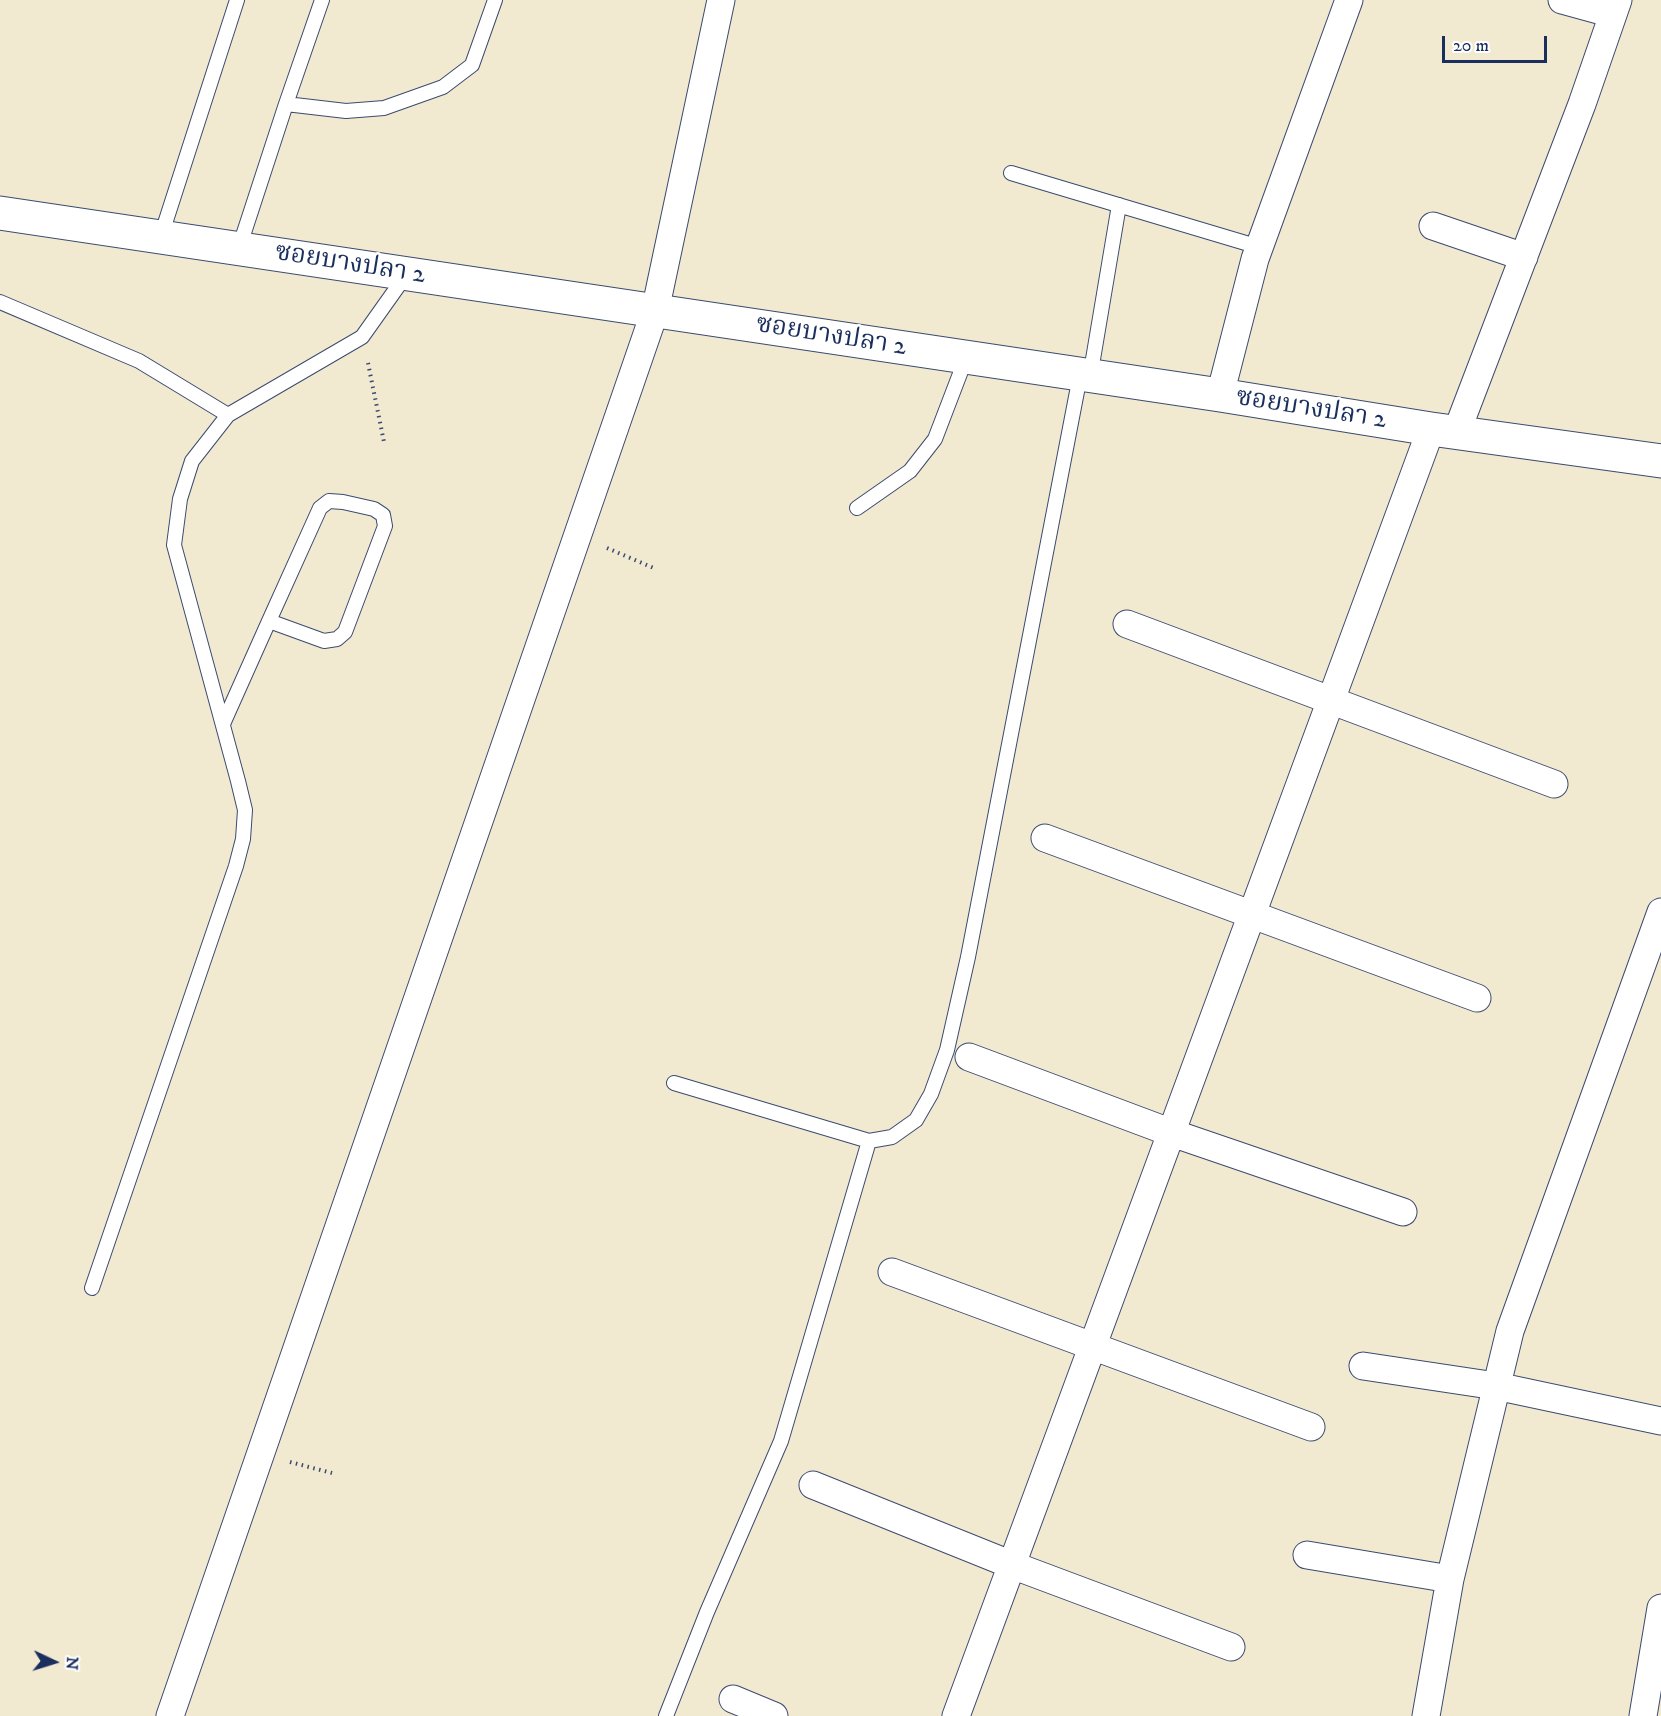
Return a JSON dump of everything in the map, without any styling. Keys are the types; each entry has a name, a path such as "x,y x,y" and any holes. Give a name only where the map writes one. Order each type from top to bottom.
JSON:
{"street":[{"path":"170,1716 655,311 720,0"},
{"path":"1220,395 1259,247 1349,0"},
{"path":"956,1716 1330,702 1444,430 1524,257 1582,104 1615,7 1562,0"},
{"name":"ซอยบางปลา 2","path":"0,213 1661,461"},
{"path":"1433,226 1524,257"},
{"path":"1127,624 1330,702 1554,784"},
{"path":"1045,838 1477,998"},
{"path":"1426,1716 1450,1580 1510,1331 1661,912"},
{"path":"969,1057 1172,1133 1403,1212"},
{"path":"892,1272 1311,1427"},
{"path":"1363,1366 1496,1386 1661,1420"},
{"path":"813,1485 1012,1565 1231,1647"},
{"path":"1307,1555 1450,1580"},
{"path":"1644,1716 1661,1608"},
{"path":"732,1699 774,1716"}],"lane":[{"path":"161,236 237,0"},
{"path":"239,248 322,0"},
{"path":"286,104 346,111 384,108 443,87 472,65 495,0"},
{"path":"1011,173 1259,247"},
{"path":"674,1083 869,1141 892,1137 915,1120 931,1094 947,1050 968,957 1119,205"},
{"path":"92,1288 241,848 245,810 174,545 180,499 192,461 228,415 362,337 406,275"},
{"path":"0,302 139,361 228,415"},
{"path":"857,508 910,471 935,439 966,358"},
{"path":"223,724 269,621 320,508 329,501 343,502 374,509 383,515 385,526 345,632 337,639 324,640 269,621"},
{"path":"666,1716 707,1612 781,1441 869,1141"}],"path":[{"path":"362,337 384,442"},
{"path":"577,536 656,569"},
{"path":"261,1454 333,1473"}]}
